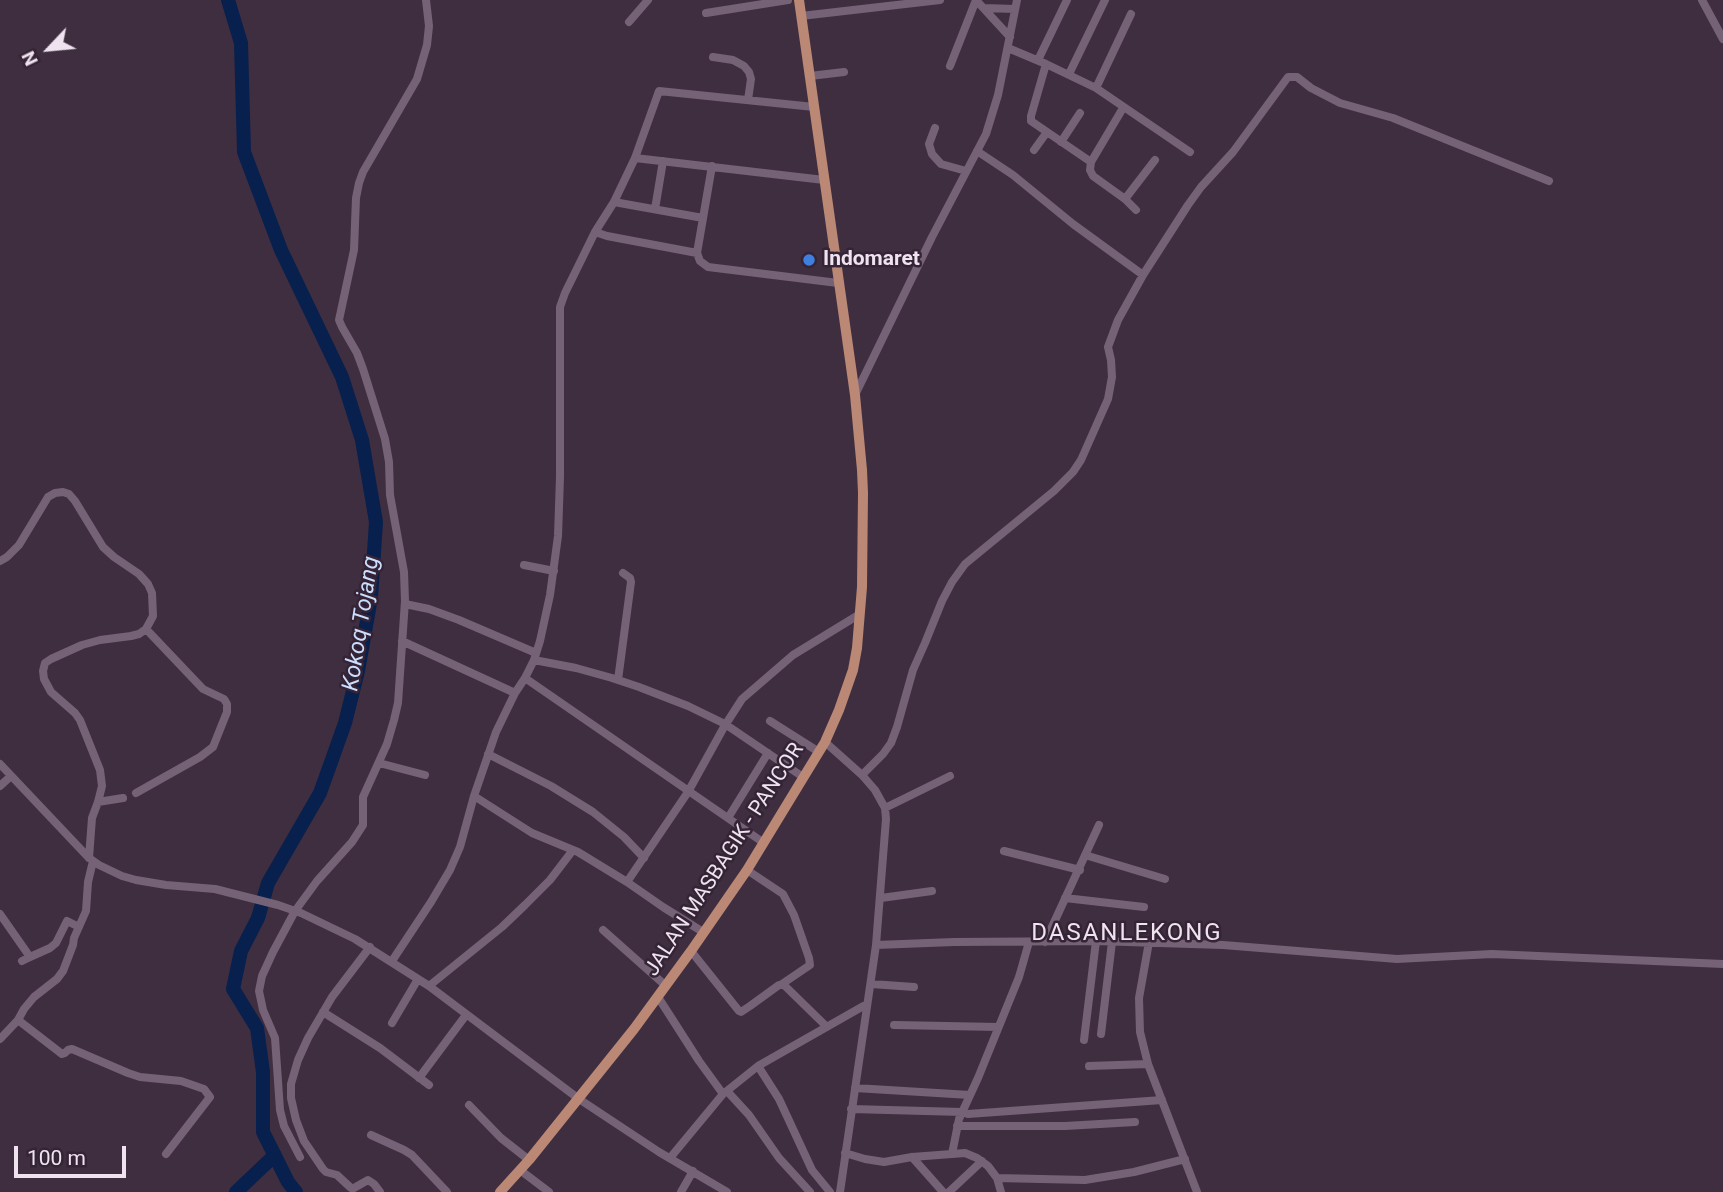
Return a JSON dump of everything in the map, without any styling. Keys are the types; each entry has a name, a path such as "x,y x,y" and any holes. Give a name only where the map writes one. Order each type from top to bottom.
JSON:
{"main road":[{"name":"JALAN MASBAGIK - PANCOR","path":"500,1192 579,1099 658,997 747,870 822,747 853,670 862,587 863,492 855,396 799,0"}],"street":[{"path":"300,1157 284,1126 280,1110 275,1038 263,1010 259,991 262,976 295,911 363,825 363,797 382,764 398,703 405,604 404,572 390,495 389,462 385,439 363,369 340,320 354,250 359,183 416,79 427,45 429,26 426,0"},
{"path":"629,22 648,0"},
{"path":"706,12 788,0"},
{"path":"801,16 940,0"},
{"path":"950,66 976,0 1010,37"},
{"path":"1067,0 1042,62 1030,119 1091,162"},
{"path":"1069,74 1105,0"},
{"path":"1703,0 1723,39"},
{"path":"855,396 990,121 1016,5 984,8"},
{"path":"1096,88 1131,14"},
{"path":"1008,48 1096,88 1190,152"},
{"path":"713,57 733,60 749,72 751,79 748,100"},
{"path":"810,76 844,72"},
{"path":"862,775 891,743 912,670 942,601 959,572 1054,491 1082,460 1108,399 1112,377 1109,343 1118,320 1188,205 1233,152 1288,77 1297,77 1311,89 1340,103 1393,118 1549,181"},
{"path":"392,961 450,870 500,723 535,657 550,595 556,555 561,477 560,307 595,232 614,202 635,158 659,91 814,107"},
{"path":"1123,108 1091,162 1090,170 1093,176 1136,209"},
{"path":"1061,142 1080,113"},
{"path":"935,128 929,144 932,154 941,164 966,171"},
{"path":"1034,150 1047,132"},
{"path":"977,151 1013,175 1083,232 1143,275"},
{"path":"635,158 824,180"},
{"path":"1125,199 1155,160"},
{"path":"655,209 663,161"},
{"path":"712,166 697,253 700,261 708,267 838,283"},
{"path":"614,202 703,218"},
{"path":"595,232 697,253"},
{"path":"0,561 19,545 48,497 55,493 69,494 103,547 148,584 152,593 153,616 146,629 139,634 82,645 51,659 43,671 46,684 75,713 90,741 102,777 102,786 92,818 87,907 67,963 60,975 36,995 0,1040"},
{"path":"524,565 554,571"},
{"path":"618,680 631,582 631,578 623,573"},
{"path":"405,604 449,616 535,657 618,680 676,701 725,724 803,777"},
{"path":"627,882 688,792 741,699 804,647 860,614"},
{"path":"136,793 213,747 227,712 224,699 203,689 146,629"},
{"path":"402,641 515,693"},
{"path":"525,678 764,844"},
{"path":"770,721 822,747 862,775 885,808 886,827 876,945 839,1192"},
{"path":"728,818 768,753"},
{"path":"488,754 551,786 583,806 616,830 644,858"},
{"path":"0,764 91,860 110,871 136,880 201,887 271,903 318,920 392,961 579,1099 727,1192"},
{"path":"382,764 425,775"},
{"path":"0,786 11,775"},
{"path":"885,808 950,776"},
{"path":"474,796 532,833 573,850 627,882 703,932"},
{"path":"98,802 123,798"},
{"path":"1045,942 1099,825"},
{"path":"429,986 525,905 550,880 573,850"},
{"path":"1004,851 1080,870"},
{"path":"1085,855 1164,879"},
{"path":"691,951 740,1012 810,965 794,915 783,894 747,870"},
{"path":"881,898 933,891"},
{"path":"1065,898 1144,907"},
{"path":"0,914 26,959 56,943 67,921 79,927"},
{"path":"603,930 666,986"},
{"path":"1084,1040 1096,941"},
{"path":"876,945 954,942 1149,942 1223,944 1397,959 1492,954 1723,964"},
{"path":"952,1154 957,1126 965,1113 1019,977 1029,942"},
{"path":"1101,1034 1112,942"},
{"path":"1149,942 1139,998 1140,1032 1149,1064 1197,1192"},
{"path":"369,947 307,1038 291,1084 291,1098 304,1141 324,1171 337,1175 353,1188 368,1180 380,1192"},
{"path":"392,1023 418,979"},
{"path":"782,984 827,1027"},
{"path":"870,985 914,988"},
{"path":"658,997 703,1067 753,1120 779,1158 810,1192"},
{"path":"670,1158 725,1093 758,1066 867,1004"},
{"path":"323,1012 380,1048 429,1085"},
{"path":"419,1078 466,1015"},
{"path":"18,1020 62,1054 72,1049 141,1077 181,1081 204,1089 210,1094 166,1154"},
{"path":"894,1025 998,1027"},
{"path":"1089,1066 1149,1064"},
{"path":"758,1066 779,1100 812,1170 830,1192"},
{"path":"855,1088 970,1095"},
{"path":"852,1109 965,1113 1162,1100"},
{"path":"469,1105 501,1138 529,1160"},
{"path":"957,1126 1065,1126 1135,1122"},
{"path":"371,1135 412,1155 447,1192"},
{"path":"845,1153 884,1162 965,1153 982,1161 996,1178 1001,1192"},
{"path":"912,1157 943,1192"},
{"path":"996,1178 1085,1180 1185,1159"},
{"path":"949,1192 982,1161"},
{"path":"520,1170 549,1192"},
{"path":"681,1192 693,1171"}],"waterway":[{"name":"Kokoq Tojang","path":"228,0 241,43 244,152 281,250 342,377 362,440 376,522 371,598 358,671 345,723 320,793 268,883 258,918 241,951 233,989 257,1028 263,1072 263,1132 288,1182 296,1192"},
{"path":"236,1192 275,1155"}],"place":[{"name":"Indomaret","path":"809,260"}],"district":[{"name":"DASANLEKONG","path":"1127,934"}]}
